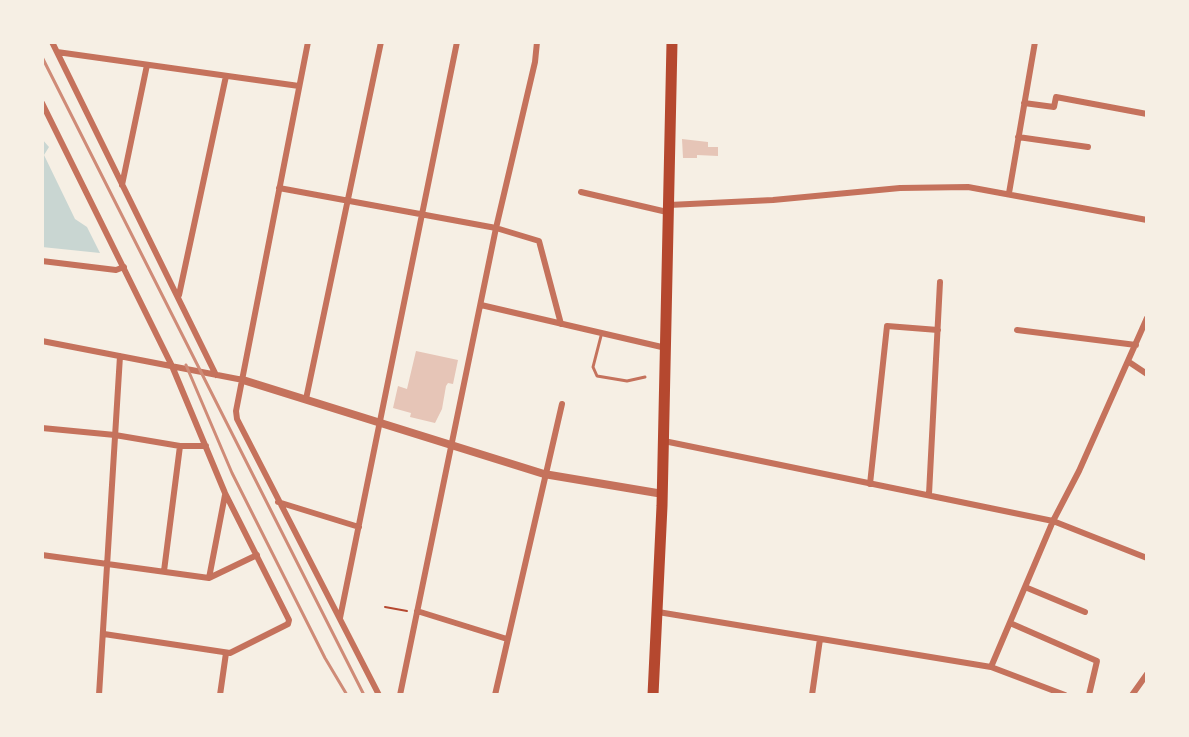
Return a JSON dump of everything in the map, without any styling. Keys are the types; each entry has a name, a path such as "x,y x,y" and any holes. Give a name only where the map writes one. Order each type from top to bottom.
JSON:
{"highway":[{"path":"653,695 663,494 672,42"}],"street":[{"path":"52,42 216,375"},
{"path":"308,42 237,419 379,695"},
{"path":"306,399 381,42"},
{"path":"340,618 457,42"},
{"path":"400,695 537,42"},
{"path":"1009,193 1035,42"},
{"path":"57,52 299,86"},
{"path":"122,185 147,65"},
{"path":"178,297 226,76"},
{"path":"1024,103 1054,107 1056,97 1147,114"},
{"path":"42,103 172,366 225,493 289,620 288,624 226,653 104,634"},
{"path":"42,122 51,120"},
{"path":"1018,137 1088,147"},
{"path":"581,192 669,209 900,188 968,187 1147,220"},
{"path":"279,188 496,228 539,241 561,324"},
{"path":"42,261 116,270 124,267"},
{"path":"929,494 940,282"},
{"path":"481,305 666,348"},
{"path":"991,667 1053,521 1147,318"},
{"path":"870,484 887,326 938,330"},
{"path":"1017,330 1136,345"},
{"path":"42,341 243,380 544,474 663,494"},
{"path":"99,695 120,356"},
{"path":"1129,362 1147,374"},
{"path":"495,695 562,404"},
{"path":"42,428 115,435 180,446 206,446"},
{"path":"664,441 1053,521 1147,558"},
{"path":"164,571 180,446"},
{"path":"209,578 225,493"},
{"path":"278,502 359,527"},
{"path":"42,555 209,578 257,555"},
{"path":"1025,587 1085,612"},
{"path":"417,612 507,639"},
{"path":"658,612 991,667 1065,695"},
{"path":"1010,623 1097,661 1089,695"},
{"path":"812,695 820,639"},
{"path":"220,695 226,653"},
{"path":"1132,695 1147,674"}],"lane":[{"path":"601,334 593,367 597,376 627,381 645,377"}],"path":[{"path":"385,607 417,612"}],"shaded area":[{"path":"42,139 49,147 44,155 75,219 87,227 100,253 42,247"}],"building":[{"path":"682,139 708,142 708,147 718,147 718,156 683,158"},
{"path":"416,351 458,360 453,384 446,386 442,409 435,423 410,417 411,413 393,408 398,386 407,389"}],"railway":[{"path":"42,57 364,695"},
{"path":"186,365 232,473 325,658 347,695"}]}
